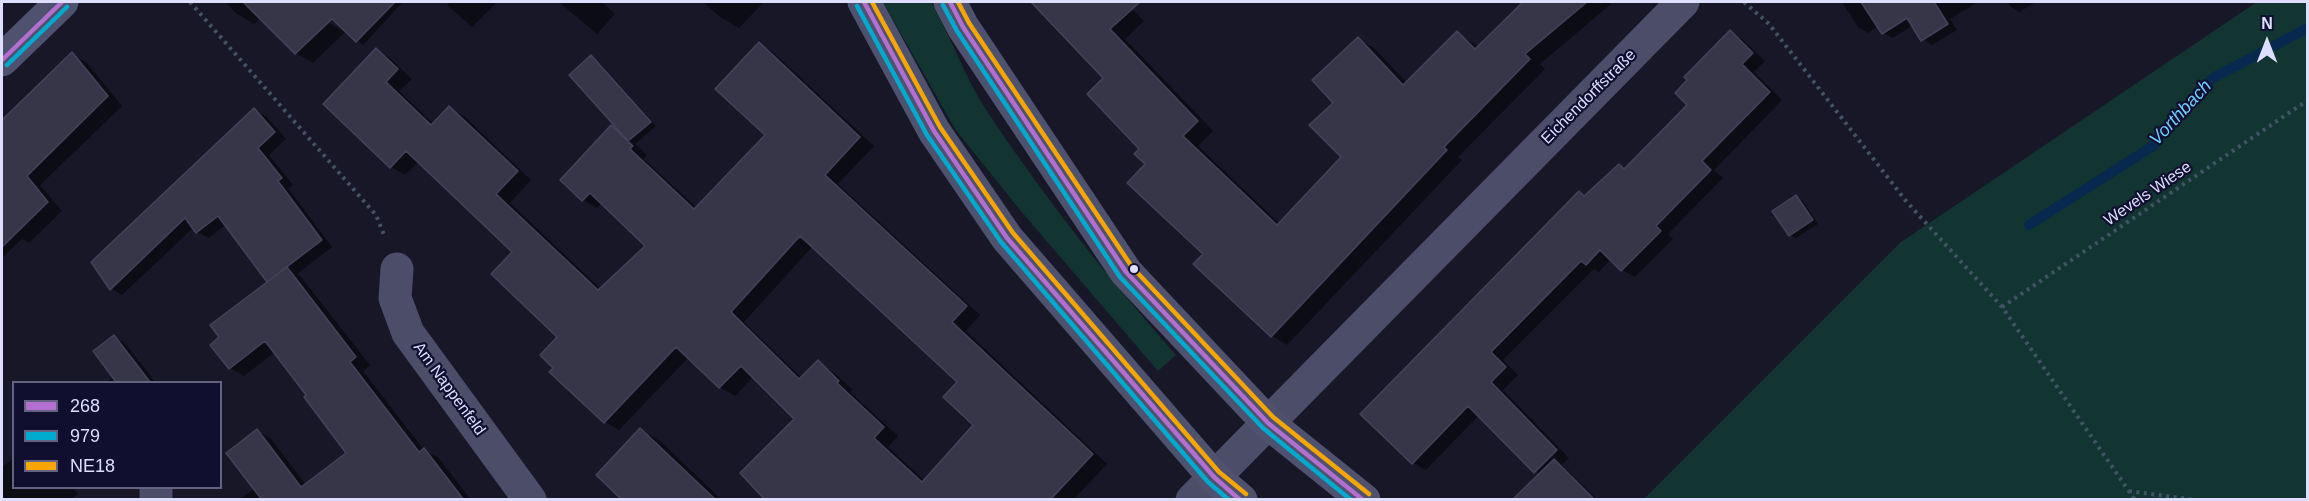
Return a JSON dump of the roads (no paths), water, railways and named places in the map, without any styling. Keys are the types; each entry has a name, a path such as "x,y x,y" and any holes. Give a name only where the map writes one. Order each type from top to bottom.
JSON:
{"main road":[{"path":"2,60 62,2"},
{"path":"864,2 934,131 1008,238 1203,488 1241,500"},
{"path":"950,2 963,27 1126,272 1268,423 1364,500"}],"street":[{"name":"Eichendorffstraße","path":"1203,488 1683,2"},
{"name":"Am Nappenfeld","path":"397,269 395,298 408,333 530,500"}],"waterway":[{"name":"Vorthbach","path":"2029,225 2153,146 2213,78 2308,28"}]}
